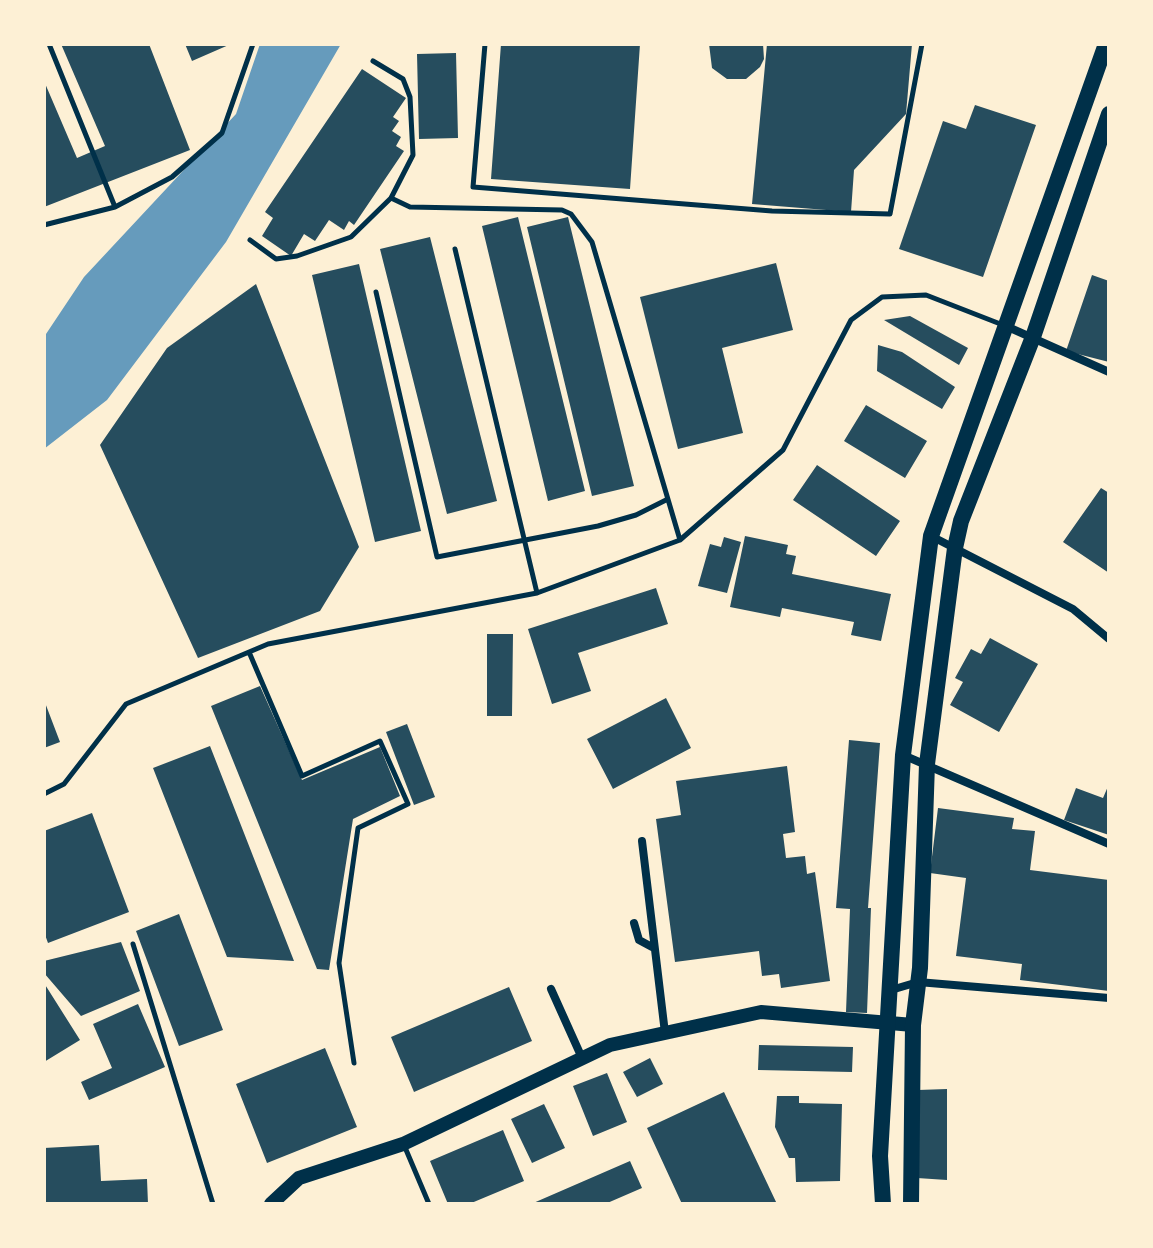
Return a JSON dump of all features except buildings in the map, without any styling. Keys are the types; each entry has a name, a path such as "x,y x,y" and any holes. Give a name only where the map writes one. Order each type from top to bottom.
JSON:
{"main road":[{"path":"883,1204 880,1156 903,755 931,536 1008,327 1106,44"},
{"path":"911,1204 913,1025 919,975 927,764 955,548 961,521 1032,340 1109,114"}],"street":[{"path":"1008,327 1109,372"},
{"path":"931,536 1073,609 1109,639"},
{"path":"903,755 1109,844"},
{"path":"642,841 652,947 665,1033"},
{"path":"634,923 639,940 652,947"},
{"path":"891,990 919,975 1109,998"},
{"path":"551,989 582,1058"},
{"path":"271,1204 299,1178 403,1144 610,1045 761,1012 913,1025"}],"lane":[{"path":"49,44 115,207"},
{"path":"44,225 115,207 172,177 222,133 253,44"},
{"path":"485,44 473,187 772,211 890,214 922,44"},
{"path":"250,240 276,259 297,256 351,237 391,198 413,155 410,97 403,79 373,61"},
{"path":"391,198 410,207 562,210 571,214 592,242 607,285 666,500 680,540"},
{"path":"455,249 521,539 537,593"},
{"path":"376,292 437,557 598,526 636,515 666,500"},
{"path":"44,794 64,784 126,704 268,644 537,593 680,540 783,450 851,320 882,297 926,295 1008,327"},
{"path":"249,652 302,776 380,741 408,804 358,828 339,963 354,1063"},
{"path":"133,944 213,1204"},
{"path":"403,1144 429,1204"}],"water":[{"path":"260,44 341,44 226,242 107,400 44,449 44,337 84,277 236,114"}]}
